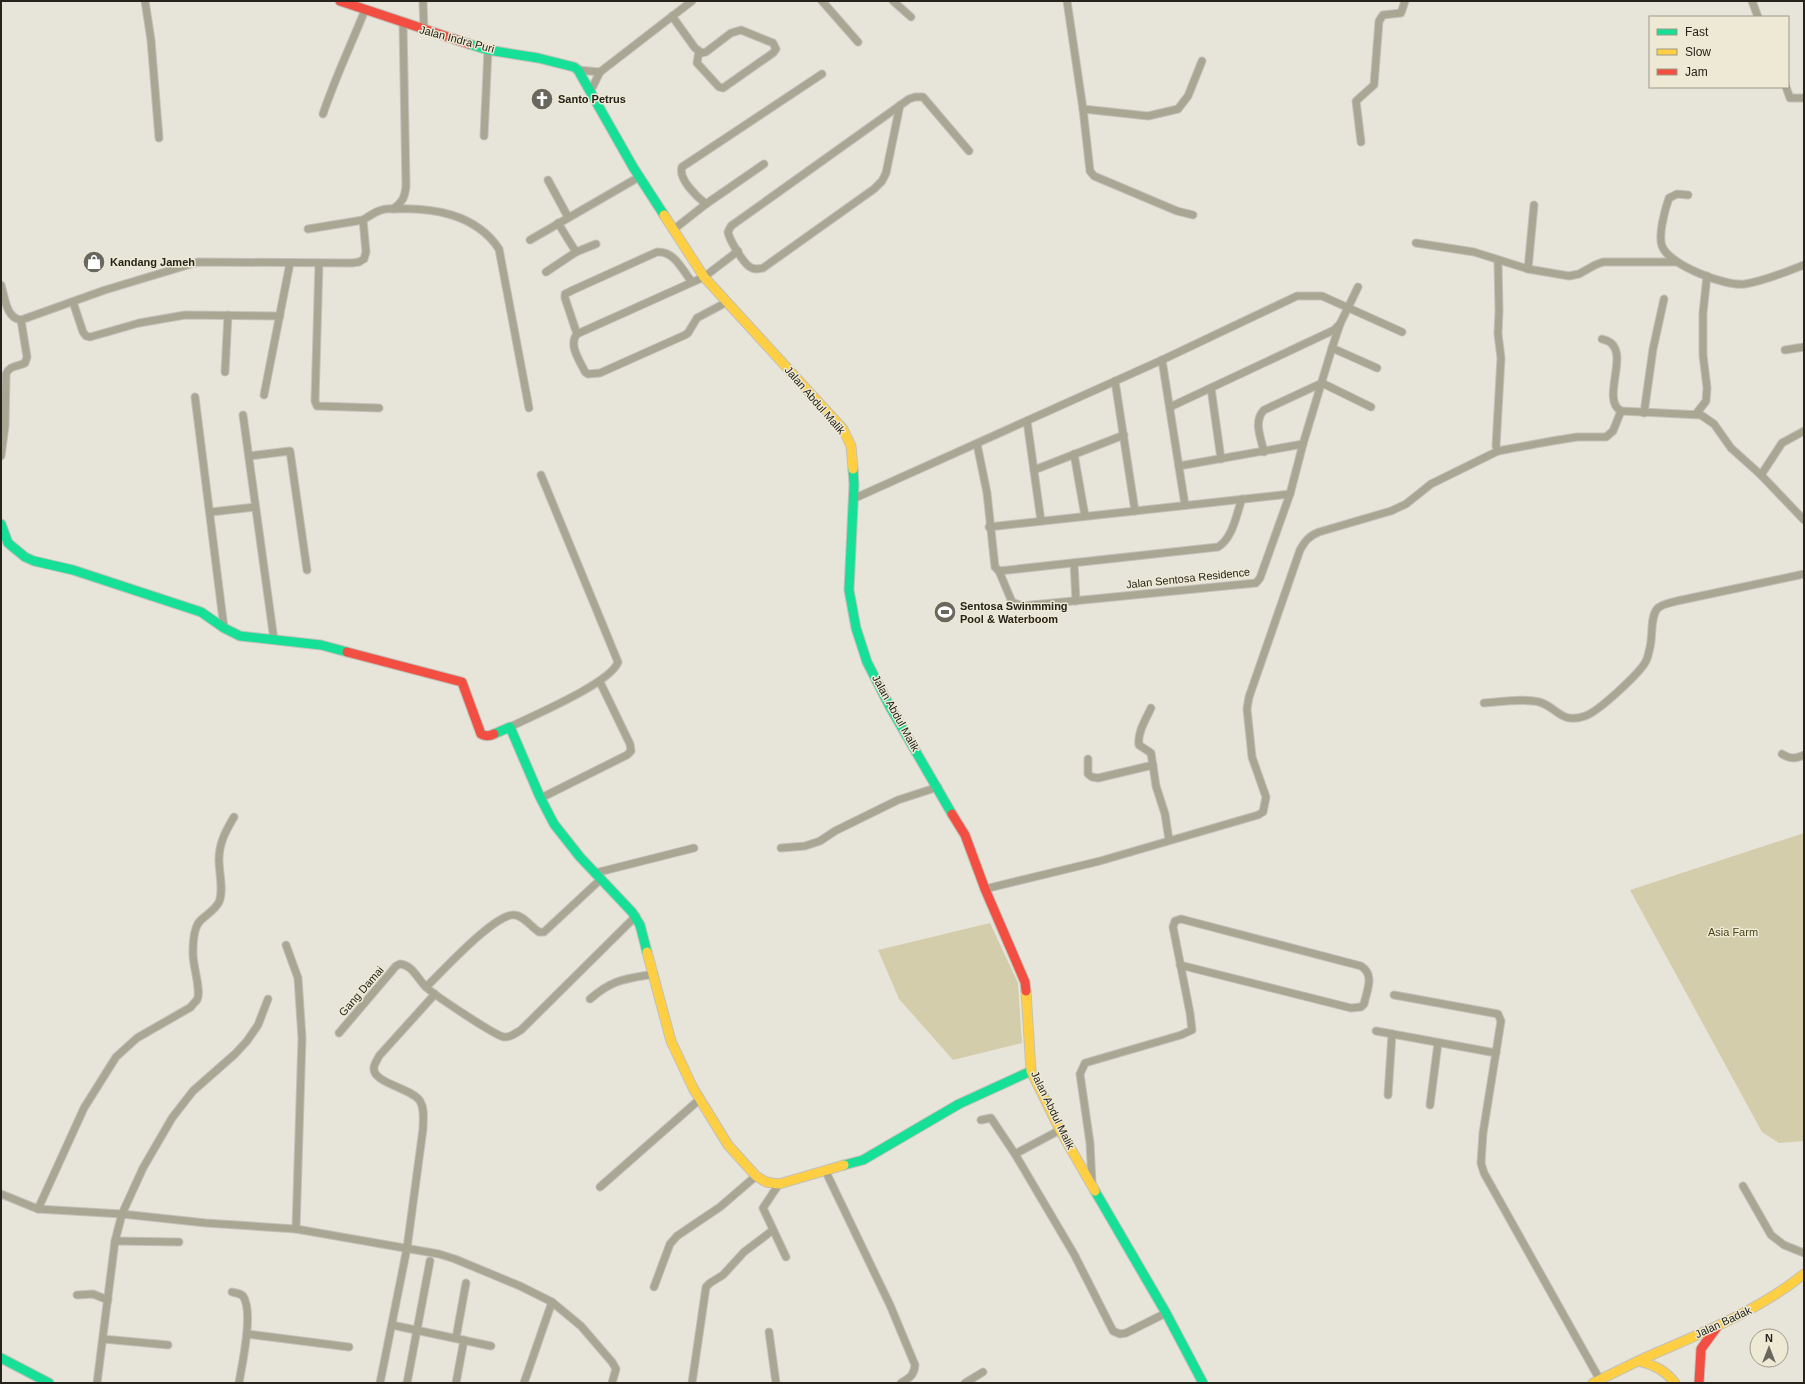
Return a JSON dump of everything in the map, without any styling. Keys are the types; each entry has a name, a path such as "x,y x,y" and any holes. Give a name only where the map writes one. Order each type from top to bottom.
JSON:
{"street":[{"path":"145,1 151,40 159,138"},
{"name":"Jalan Indra Puri","path":"340,1 488,50 538,58 578,70 600,72"},
{"path":"423,1 424,30"},
{"path":"591,90 600,72 672,16 682,4 692,1"},
{"path":"822,1 858,42"},
{"path":"1067,1 1083,109 1088,166 1094,176 1177,211 1193,215"},
{"path":"1361,142 1356,101 1374,86 1379,21 1383,16 1401,13 1405,1"},
{"path":"1752,1 1758,16"},
{"path":"895,2 911,17"},
{"path":"323,114 333,85 344,65 365,10"},
{"path":"672,16 699,51 706,52 731,33 741,30 773,43 776,49 773,53 723,88 719,87 696,63 699,51"},
{"path":"393,209 401,204 405,195 406,186 402,54 403,23"},
{"path":"484,136 488,50"},
{"path":"1083,109 1148,116 1178,109 1188,96 1202,61"},
{"name":"Jalan Abdul Malik","path":"578,70 591,90 639,177 704,277 843,429 851,446 854,485 849,590 856,628 867,662 887,700 965,835 985,889 1025,982 1032,1071 1060,1130 1166,1313 1203,1383"},
{"path":"706,204 694,194 683,177 681,170 682,167 822,74"},
{"path":"1786,88 1790,98 1804,98"},
{"path":"900,106 886,173 882,181 874,189 763,268 756,270 749,267 729,238 728,232 731,226 909,99 923,97 969,151"},
{"path":"673,230 706,204 764,164"},
{"path":"530,240 639,177"},
{"path":"548,180 568,217"},
{"path":"1688,195 1677,194 1669,198 1662,225 1661,245 1666,253 1676,262 1721,282 1744,284 1804,266"},
{"path":"1528,269 1534,205"},
{"path":"308,229 363,220 375,212 388,208 409,208 428,210 462,219 474,224 486,233 498,249 529,408"},
{"path":"1,285 9,312 12,317 21,320 105,290 198,262 359,262 364,260 366,252 363,220"},
{"path":"558,223 576,252"},
{"path":"1416,242 1474,252 1498,261 1528,269 1569,276 1579,274 1603,262 1676,262"},
{"path":"546,272 576,252 596,244"},
{"path":"727,302 697,318 688,333 685,335 600,374 588,374 585,372 574,347 574,338 577,334 704,277 738,251"},
{"path":"577,334 565,298 565,294 572,290 657,252 666,252 672,256 692,282"},
{"path":"1498,261 1498,334 1501,358 1496,446 1498,452"},
{"path":"264,395 290,263"},
{"path":"319,263 315,401 317,406 378,408"},
{"path":"1696,414 1706,401 1707,388 1703,355 1703,313 1707,276"},
{"name":"Jalan Sentosa Residence","path":"977,444 987,492 989,527 995,567 999,571 1012,602 1022,606 1256,583 1260,578 1290,494 1303,444 1340,324 1358,287"},
{"path":"853,499 1162,360 1297,296 1322,296 1402,332"},
{"path":"1644,413 1653,349 1664,299"},
{"path":"73,302 83,332 86,336 90,337 139,323 185,315 280,316"},
{"path":"225,372 228,315"},
{"path":"1,456 5,426 6,374 8,369 13,366 25,363 27,357 21,320"},
{"path":"1170,407 1334,330 1340,324"},
{"path":"1602,339 1611,342 1615,350 1616,363 1613,396 1615,405 1621,411 1696,414 1714,424 1731,448 1761,475 1804,520"},
{"path":"1785,350 1804,347"},
{"path":"1332,348 1377,368"},
{"path":"1162,360 1185,505"},
{"path":"1115,381 1135,511"},
{"path":"1264,452 1257,421 1260,414 1264,410 1322,383 1371,407"},
{"path":"1211,388 1221,459"},
{"path":"195,397 211,512 224,628"},
{"path":"985,889 1100,861 1258,815 1262,812 1266,797 1252,757 1247,709 1249,697 1300,550 1305,540 1311,535 1319,532 1391,511 1406,504 1431,484 1489,454 1552,440 1577,437 1606,437 1613,431 1621,411"},
{"path":"243,415 274,640"},
{"path":"1027,421 1041,521"},
{"path":"1761,475 1782,443 1804,431"},
{"path":"1034,470 1124,435"},
{"path":"1179,466 1303,444"},
{"path":"249,456 290,451 308,570"},
{"path":"1074,454 1085,516"},
{"path":"1,524 8,542 25,557 34,561 73,570 201,612 224,628 240,636 321,645 372,657 462,682 484,736 490,736 600,682 616,668 618,662 541,475"},
{"path":"989,527 1290,494"},
{"path":"999,571 1218,547 1224,543 1229,536 1242,499"},
{"path":"211,512 255,507"},
{"path":"1074,563 1076,601"},
{"path":"1484,703 1537,701 1545,704 1559,715 1567,717 1585,716 1596,711 1625,684 1645,662 1651,646 1656,610 1660,606 1804,574"},
{"path":"541,798 627,755 631,751 630,744 600,682"},
{"path":"1151,708 1138,741 1139,745 1151,753 1156,786 1166,814 1169,840"},
{"path":"510,727 547,812 561,834 598,876 628,905 636,916 654,974 671,1041 700,1099 728,1145 756,1176 766,1182 780,1184 863,1160 959,1104 1032,1071"},
{"path":"1782,754 1788,758 1797,758 1804,755"},
{"path":"1088,759 1088,774 1092,777 1098,778 1153,766"},
{"path":"781,848 805,846 820,841 835,831 898,800 938,787"},
{"path":"38,1209 84,1108 116,1057 136,1038 190,1007 197,1000 199,992 194,972 193,952 196,927 219,902 221,882 219,858 223,836 234,817"},
{"path":"636,916 521,1030 511,1036 505,1037 492,1032 426,987 489,926 507,915 514,914 520,916 539,932 544,932 598,876 694,848"},
{"path":"1092,1184 1090,1143 1081,1082 1081,1068 1085,1063 1091,1061 1191,1032 1193,1027 1180,965 1173,927 1175,921 1181,919 1361,966 1367,970 1370,977 1364,1004 1361,1007 1350,1008 1180,965"},
{"path":"286,945 298,978 302,1038 296,1229"},
{"name":"Gang Damai","path":"339,1033 396,966 400,964 410,968 426,987"},
{"path":"590,999 601,989 615,981 654,974"},
{"path":"380,1383 407,1248 423,1129 423,1109 420,1101 412,1093 380,1079 375,1074 374,1068 379,1056 435,994"},
{"path":"1394,995 1498,1014 1501,1021 1483,1133 1481,1163 1484,1173 1597,1382"},
{"path":"98,1383 115,1240 122,1214 143,1168 172,1118 193,1091 235,1054 247,1041 258,1025 268,999"},
{"path":"1376,1031 1496,1053"},
{"path":"1388,1094 1392,1034"},
{"path":"1430,1105 1438,1042"},
{"path":"600,1188 700,1099"},
{"path":"981,1120 991,1118 1015,1154 1074,1254 1113,1330 1120,1334 1126,1333 1166,1313"},
{"path":"1015,1154 1060,1130"},
{"path":"825,1170 890,1305 915,1365 914,1373 911,1377 901,1383"},
{"path":"654,1287 670,1244 677,1236 720,1207 756,1176"},
{"path":"780,1184 763,1208 786,1257"},
{"path":"1743,1186 1771,1235 1784,1245 1804,1253"},
{"path":"1,1194 38,1209 122,1214 206,1223 296,1229 407,1248 455,1259 520,1286 552,1302 581,1326 612,1362 616,1369 612,1383"},
{"path":"692,1383 706,1287 723,1275 744,1252 773,1230"},
{"path":"115,1240 179,1242"},
{"path":"407,1383 430,1260"},
{"name":"Jalan Badak","path":"1597,1382 1638,1361 1718,1326 1782,1292 1804,1274"},
{"path":"456,1338 466,1283"},
{"path":"232,1292 238,1293 244,1297 247,1312 247,1334 239,1383"},
{"path":"76,1295 93,1294 108,1300"},
{"path":"524,1383 552,1302"},
{"path":"392,1325 491,1346"},
{"path":"1699,1383 1702,1349 1704,1343 1718,1326"},
{"path":"769,1332 776,1383"},
{"path":"247,1334 349,1348"},
{"path":"103,1339 168,1345"},
{"path":"456,1383 464,1340"},
{"path":"1,1358 50,1383"},
{"path":"1638,1361 1654,1365 1666,1372 1675,1383"},
{"path":"965,1383 983,1372"}],"green space":[{"name":"Asia Farm","path":"1804,833 1804,1141 1779,1143 1762,1132 1630,890"},
{"path":"990,923 1018,983 1022,1043 953,1060 899,999 878,950"}],"traffic: fast":[{"path":"469,44 488,50 538,58 574,67 578,70 633,167 664,215"},
{"path":"853,469 854,485 849,590 856,628 867,662 890,707 952,814"},
{"path":"1,524 8,543 25,557 34,561 73,570 201,612 224,628 240,636 321,645 347,652"},
{"path":"494,734 510,727 540,797 554,824 580,857 632,912 640,925 647,952"},
{"path":"844,1165 863,1160 959,1104 1031,1071"},
{"path":"1095,1191 1166,1313 1203,1383"},
{"path":"1,1358 49,1383"}],"traffic: slow":[{"path":"664,215 704,277 843,429 851,446 853,469"},
{"path":"647,952 671,1041 693,1088 728,1145 756,1176 766,1182 779,1184 844,1165"},
{"path":"1026,991 1031,1071 1060,1130 1095,1191"},
{"path":"1638,1361 1703,1333 1745,1312 1765,1301 1804,1274"},
{"path":"1593,1383 1638,1361 1659,1369 1675,1383"}],"traffic: jam":[{"path":"340,1 469,44"},
{"path":"347,652 462,682 481,734 485,736 494,734"},
{"path":"952,814 965,835 985,889 1025,982 1026,991"},
{"path":"1699,1383 1701,1349 1717,1327"}],"place":[{"name":"Santo Petrus","path":"542,99"},
{"name":"Kandang Jameh","path":"94,262"},
{"name":"Sentosa Swinmming Pool & Waterboom","path":"945,612"}]}
